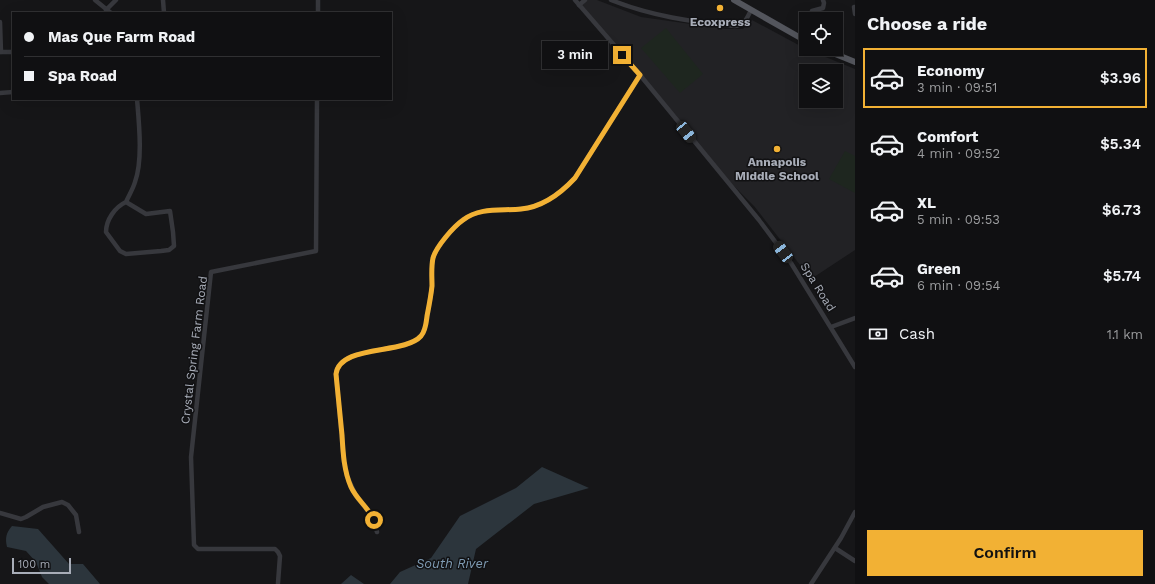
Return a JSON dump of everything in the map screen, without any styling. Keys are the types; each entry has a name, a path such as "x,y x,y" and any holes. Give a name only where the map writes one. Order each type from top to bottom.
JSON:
{"main road":[{"path":"734,0 799,37"},
{"path":"840,56 855,62"}],"street":[{"path":"95,0 106,12 116,0"},
{"path":"163,0 164,12"},
{"path":"318,0 318,12"},
{"name":"Spa Road","path":"575,0 640,75 759,220 791,263 855,368"},
{"path":"579,5 585,0"},
{"path":"611,0 656,15 701,23 735,26 744,24 752,10"},
{"path":"812,11 823,8 823,0"},
{"path":"854,7 855,14"},
{"path":"0,22 0,52 12,52"},
{"path":"377,532 372,516 356,496 347,476 344,462 336,374 338,367 342,362 350,357 409,343 420,336 424,330 428,311 434,256 452,230 472,215 494,209 522,209 544,202 561,192 577,174 640,75"},
{"path":"0,93 12,92"},
{"path":"126,202 146,214 170,211 174,246 169,250 126,254 120,251 106,232 106,223 121,204 126,202 136,181 139,155 139,122 136,100"},
{"name":"Crystal Spring Farm Road","path":"278,583 280,556 275,549 198,549 194,545 191,457 211,272 316,250 317,100"},
{"path":"831,327 855,318"},
{"path":"0,513 21,518 26,517 44,507 62,502 68,505 76,515 79,532"},
{"path":"811,584 835,548 855,512"},
{"path":"835,548 855,561"}],"shaded area":[{"name":"Annapolis Middle School","path":"583,0 597,0 641,17 726,29 743,29 752,20 799,45 799,56 823,56 843,64 799,64 799,108 843,108 843,64 855,69 855,250 811,279 754,206 715,167 581,4"},
{"path":"666,28 703,74 680,93 641,48"},
{"path":"845,151 855,156 855,193 829,179"}],"water":[{"name":"South River","path":"542,467 589,488 534,504 476,549 468,584 390,584 400,572 431,558 460,516 516,488"},
{"path":"12,526 38,529 69,564 83,564 100,584 49,584 42,577 36,562 26,551 7,547 6,536"},
{"path":"351,575 364,584 341,584"}],"place":[{"name":"Ecoxpress","path":"720,8"},
{"name":"Annapolis Middle School","path":"777,149"}],"route":[{"path":"374,520 356,496 347,476 344,462 336,374 338,367 342,362 350,357 409,343 420,336 424,330 428,311 432,285 432,261 435,252 452,230 466,218 494,209 522,209 544,202 567,187 575,178 640,75 622,55"}]}
